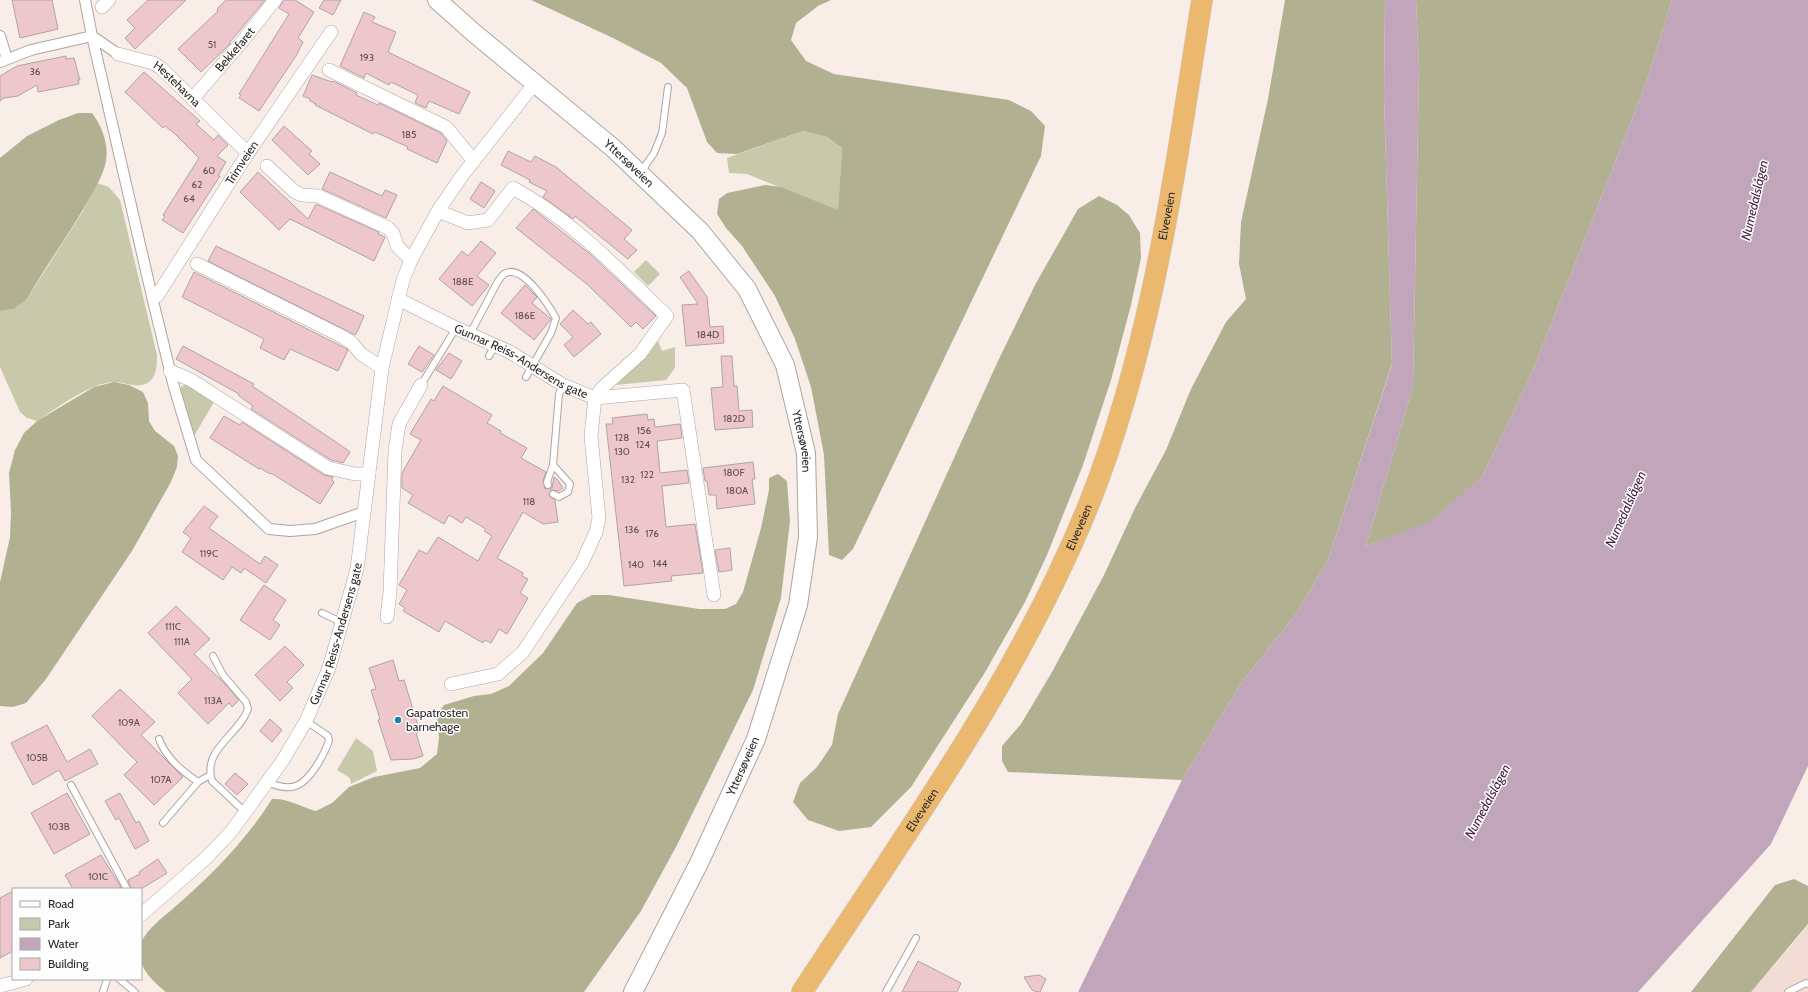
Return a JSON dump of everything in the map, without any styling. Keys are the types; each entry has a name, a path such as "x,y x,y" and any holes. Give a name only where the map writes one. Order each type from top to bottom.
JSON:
{"highway":[{"name":"Elveveien","path":"802,992 941,780 1004,678 1045,602 1089,502 1112,441 1134,369 1152,293 1202,0"}],"main road":[{"name":"Yttersøveien","path":"437,0 613,148 700,231 747,289 785,365 806,453 808,537 798,605 756,739 699,862 633,992"}],"street":[{"path":"85,0 92,36 170,371 196,460 269,529 290,531 315,529 364,512"},
{"name":"Bekkefaret","path":"193,98 254,28 275,0"},
{"name":"Trimveien","path":"157,296 248,153 331,32"},
{"path":"0,36 3,61 31,50 92,36"},
{"name":"Hestehavna","path":"92,36 118,54 153,63 161,68 248,153"},
{"path":"329,70 446,127 474,161"},
{"name":"Gunnar Reiss-Andersens gate","path":"142,914 206,858 245,812 267,782 306,721 329,668 343,623 357,569 382,368 398,299 411,260 438,211 534,83"},
{"path":"267,166 295,192 302,195 318,196 388,228 393,233 397,246 411,260"},
{"path":"438,211 468,223 488,220 513,188 535,199 586,238 668,316 640,354 602,388 595,398 591,436 599,518 596,532 582,563 523,652 498,674 451,684"},
{"path":"197,264 343,337 352,343 361,354 382,368"},
{"name":"Gunnar Reiss-Andersens gate","path":"398,299 470,334 492,351 510,352 560,381 595,398 683,390 714,594"},
{"path":"170,371 191,380 328,468 355,474 369,474"},
{"path":"387,617 390,592 397,430 421,385"},
{"path":"0,986 22,980"}],"lane":[{"path":"640,174 654,153 662,133 668,87"},
{"path":"470,334 498,281 504,274 510,272 528,280 543,297 556,318 551,333 526,377"},
{"path":"421,385 456,328"},
{"path":"548,485 547,482 553,465 560,381"},
{"path":"553,465 570,484 568,492 559,497 553,494"},
{"path":"322,613 343,623"},
{"path":"213,656 223,675 246,702 248,709 242,720 216,750 210,775 212,781 245,812"},
{"name":"Gunnar Reiss-Andersens gate","path":"267,782 291,787 300,784 310,776 329,741 328,736 306,721"},
{"path":"159,739 163,749 176,764 198,782"},
{"path":"163,823 198,782 210,775"},
{"path":"71,785 126,888"},
{"path":"886,992 916,938"},
{"path":"103,992 107,980"},
{"path":"119,980 135,992"},
{"path":"1788,992 1806,983 1808,984"}],"shaded area":[{"path":"1808,924 1808,992 1751,992 1802,933"}],"green space":[{"path":"531,0 831,0 818,6 796,23 791,40 806,61 834,74 1009,100 1031,111 1045,126 1041,156 853,549 842,560 829,555 824,455 811,387 795,339 775,296 742,246 726,228 717,214 719,199 727,193 765,185 781,187 838,210 842,148 827,137 803,131 737,154 717,153 707,142 687,88 661,63 613,38"},
{"path":"1285,0 1385,0 1384,96 1392,364 1328,560 1296,614 1242,682 1182,780 1008,772 1002,761 1002,746 1021,724 1052,672 1104,575 1135,508 1166,450 1191,389 1226,322 1246,299 1239,264 1241,222 1268,99"},
{"path":"1416,0 1672,0 1646,84 1531,375 1482,477 1430,523 1366,546 1413,386 1419,68"},
{"path":"78,113 92,113 102,130 106,142 107,155 102,173 85,206 27,299 14,309 0,311 0,158 27,136 59,120"},
{"path":"803,131 827,137 842,148 838,211 747,174 729,173 727,158"},
{"path":"97,183 109,187 120,200 157,355 156,372 149,382 141,385 114,382 95,386 64,403 37,421 27,418 20,412 0,367 0,311 14,309 27,299 83,211"},
{"path":"1099,196 1117,205 1129,215 1140,233 1141,258 1131,305 1111,380 1083,465 1047,555 1025,602 984,674 911,787 871,827 839,831 808,820 793,802 800,783 817,767 832,745 838,714 998,361 1035,285 1078,209"},
{"path":"646,260 660,274 648,286 634,272"},
{"path":"658,341 662,351 675,347 675,368 666,380 616,385 644,359"},
{"path":"114,382 129,385 143,392 148,403 149,421 155,431 174,446 178,456 177,467 171,482 132,551 46,679 26,703 13,707 0,706 0,582 10,537 11,512 9,473 15,450 24,433 37,421 94,387"},
{"path":"186,384 214,402 194,436 180,390 181,387"},
{"path":"778,474 787,481 790,521 781,598 753,690 677,845 641,911 584,992 166,992 150,977 142,965 142,940 157,922 212,873 238,845 272,799 289,801 316,811 332,803 349,787 374,777 420,768 437,754 439,738 437,715 444,705 474,696 491,694 509,686 543,653 577,603 592,595 609,595 699,609 725,609 736,604 743,592 761,528 769,490 769,478"},
{"path":"356,738 373,751 377,771 351,784 350,778 337,770"},
{"path":"1794,879 1808,886 1808,924 1751,992 1691,992 1775,885"}],"water":[{"name":"Numedalslågen","path":"1385,0 1416,0 1419,68 1413,386 1366,546 1430,522 1482,477 1531,375 1646,84 1672,0 1808,0 1808,766 1771,844 1638,992 1078,992 1182,780 1242,682 1296,614 1328,560 1392,365 1384,96"}],"building":[{"path":"12,0 52,0 58,29 20,38"},
{"path":"148,0 186,0 135,49 125,38 135,28 127,20"},
{"path":"226,0 265,0 230,42 230,44 201,72 178,49 218,11 217,9"},
{"path":"284,0 295,0 314,12 298,38 303,42 296,56 259,111 239,98 241,95 239,94 289,14 279,8"},
{"path":"324,0 341,0 333,15 319,8"},
{"path":"364,12 375,17 372,22 396,32 388,52 470,92 459,114 429,101 426,108 415,103 418,95 391,82 389,85 366,73 364,78 340,66"},
{"path":"66,56 66,59 74,58 80,80 78,80 79,84 38,92 37,85 18,96 4,98 0,101 0,76 17,66"},
{"path":"144,72 200,121 196,124 214,140 218,135 228,145 217,156 226,162 218,176 220,176 183,233 162,220 165,216 163,215 199,158 175,134 165,126 163,128 125,92"},
{"path":"312,75 332,82 333,81 357,93 356,95 378,105 379,103 441,133 447,141 437,163 407,149 408,147 375,132 373,134 315,105 316,104 310,101 310,99 303,96"},
{"path":"284,126 312,151 309,154 320,164 308,175 272,140"},
{"path":"508,151 531,162 535,156 556,167 632,230 624,239 637,250 628,259 575,216 573,219 543,197 547,191 529,182 530,180 501,165"},
{"path":"258,172 308,219 316,204 379,232 378,234 385,237 374,261 290,219 279,230 240,192"},
{"path":"330,172 382,196 385,190 397,195 386,218 322,189"},
{"path":"481,182 495,191 484,208 470,199"},
{"path":"533,209 589,253 656,316 643,329 636,322 631,327 588,285 516,228"},
{"path":"481,241 496,253 477,276 489,285 472,306 439,279 462,251 468,256"},
{"path":"216,246 364,316 355,335 208,261"},
{"path":"689,271 707,297 710,327 723,326 724,343 686,346 682,305 698,304 680,277"},
{"path":"194,272 347,349 348,350 338,371 290,349 284,360 260,348 264,339 182,297"},
{"path":"525,285 537,297 532,303 551,319 534,340 501,313"},
{"path":"573,310 588,324 591,322 601,334 574,357 564,345 573,337 560,324"},
{"path":"183,346 254,384 252,386 350,452 343,463 331,460 251,409 253,406 238,395 239,394 176,359"},
{"path":"419,346 434,355 422,372 408,364"},
{"path":"449,353 462,361 451,379 436,370"},
{"path":"721,356 732,356 734,386 737,386 739,411 752,410 753,427 715,430 711,388 723,387"},
{"path":"443,386 492,415 487,423 501,431 500,433 527,448 521,458 546,472 543,481 545,489 552,488 554,477 563,488 558,491 551,490 549,494 550,497 555,500 558,522 543,524 523,512 497,558 523,573 522,576 528,579 520,593 528,598 507,634 499,629 491,643 485,640 483,643 445,621 439,632 403,611 405,608 399,604 407,590 399,585 419,550 427,554 438,537 478,561 492,536 484,531 486,529 466,517 462,523 449,515 444,524 408,503 413,495 402,488 402,473 421,440 410,434 431,399 434,401"},
{"path":"647,414 648,420 654,419 655,427 680,424 682,438 657,441 660,473 687,470 689,483 662,486 666,527 695,524 703,573 671,576 672,581 624,586 606,424 613,424 612,418"},
{"path":"224,416 240,425 242,422 324,475 333,477 332,480 334,482 320,504 271,473 270,474 260,468 259,469 210,438"},
{"path":"753,462 755,479 752,479 755,504 717,509 716,495 709,495 703,468"},
{"path":"204,506 218,516 209,528 260,564 265,556 278,565 266,583 244,568 241,573 232,567 223,580 182,552 191,538 183,532"},
{"path":"730,548 732,570 719,572 715,550"},
{"path":"264,585 286,600 273,620 280,625 270,640 240,620"},
{"path":"176,606 210,639 194,654 239,700 232,707 229,703 208,724 178,693 192,679 148,633"},
{"path":"285,646 304,665 287,682 293,688 280,701 255,675"},
{"path":"393,660 399,681 404,680 420,732 416,733 423,756 413,759 391,760 378,720 380,719 371,690 376,689 369,668"},
{"path":"120,689 155,722 141,735 183,777 154,805 124,775 137,762 92,716"},
{"path":"270,719 282,730 272,742 260,731"},
{"path":"47,725 67,762 90,749 98,764 65,781 59,770 33,785 11,743"},
{"path":"235,773 248,784 237,795 225,784"},
{"path":"67,793 90,834 54,854 31,813"},
{"path":"120,793 136,823 139,821 149,841 135,849 119,818 116,820 105,801"},
{"path":"101,855 121,888 72,888 65,875"},
{"path":"158,859 167,873 142,888 131,888 128,880 140,874 139,872"},
{"path":"12,892 12,952 0,958 0,898"},
{"path":"918,961 961,983 957,992 902,992"},
{"path":"1039,975 1046,979 1040,992 1037,992 1032,990 1024,977"}],"place":[{"name":"Gapatrosten barnehage","path":"398,720"}]}
